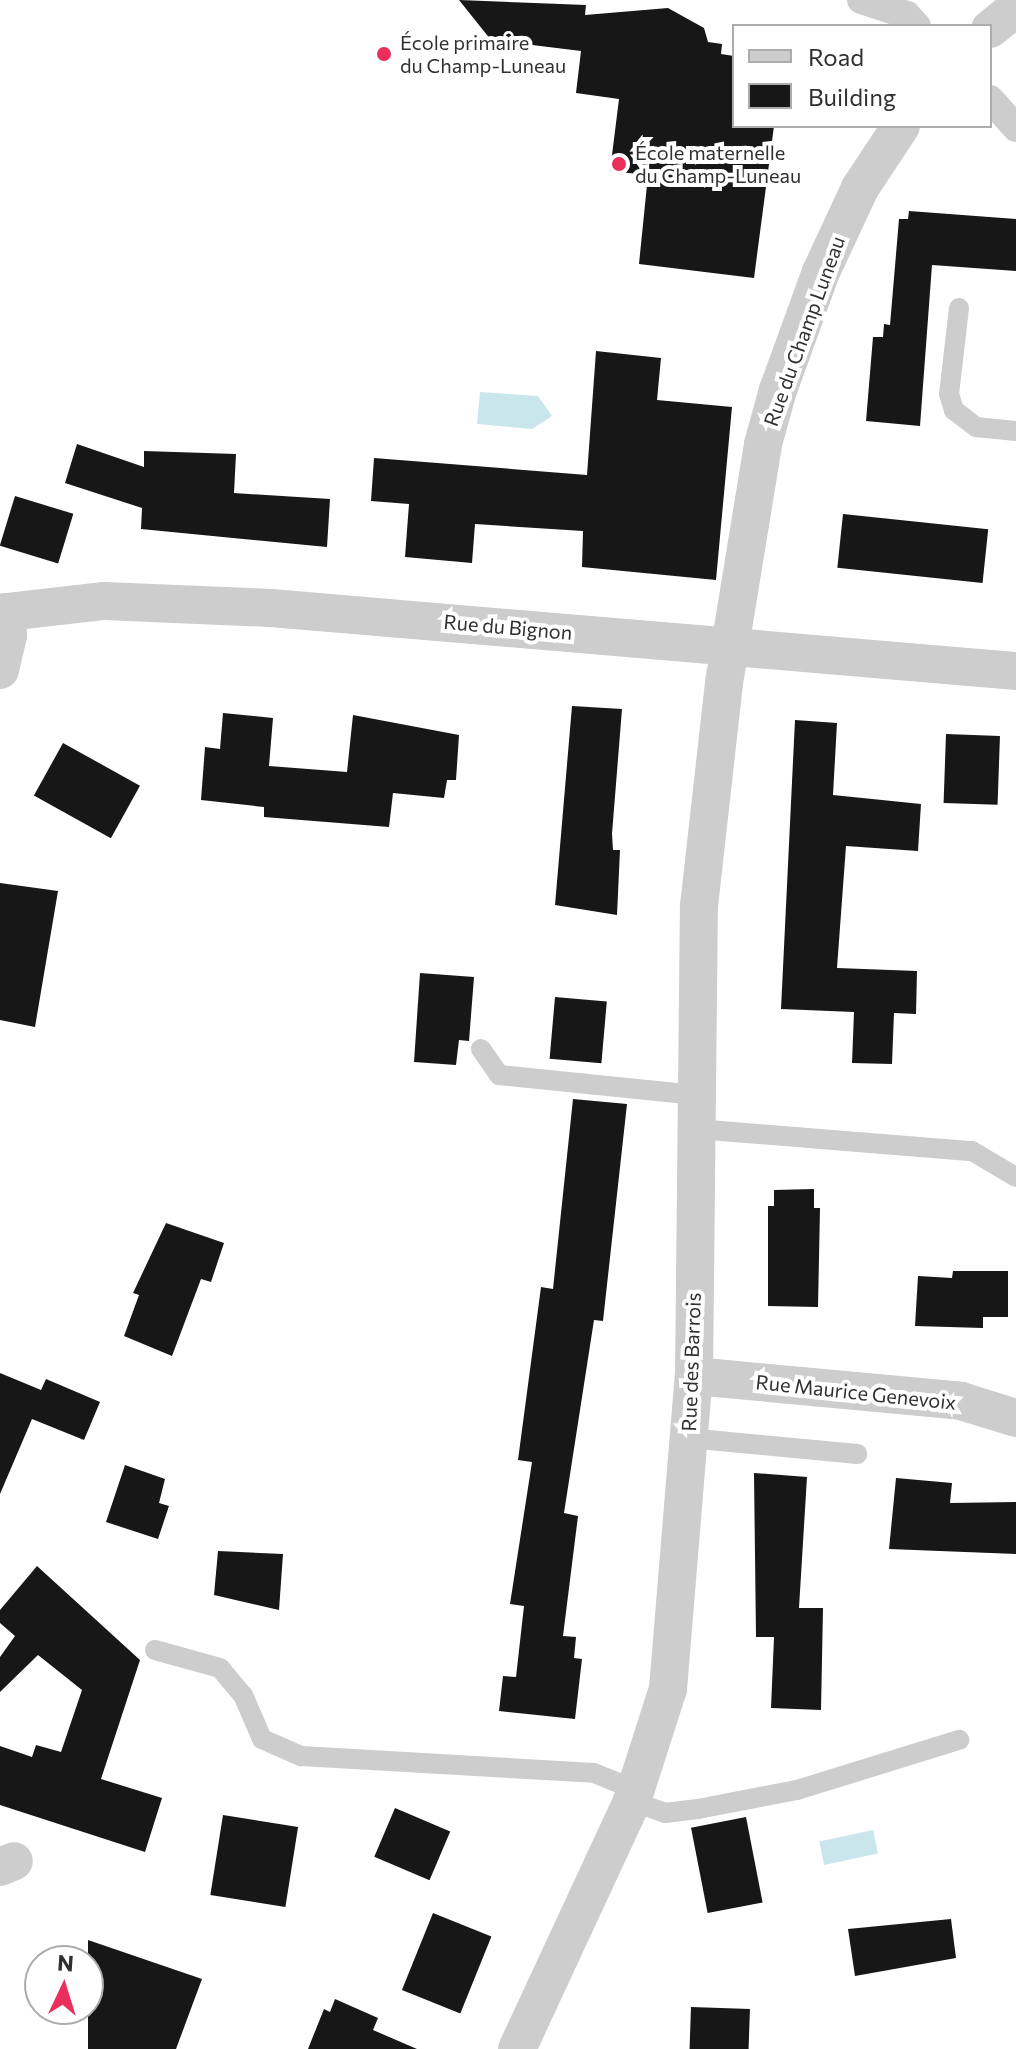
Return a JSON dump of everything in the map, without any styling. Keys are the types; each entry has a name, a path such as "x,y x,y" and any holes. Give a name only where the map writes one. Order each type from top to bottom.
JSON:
{"street":[{"path":"861,0 907,15 915,24"},
{"path":"992,27 1016,8"},
{"path":"992,101 1016,128"},
{"name":"Rue du Champ Luneau","path":"731,645 763,444 778,390 840,230 900,128"},
{"name":"Rue du Bignon","path":"2,612 155,601 731,645 1016,671"},
{"path":"0,670 8,635 2,612"},
{"name":"Rue des Barrois","path":"517,2049 634,1796 668,1689 694,1376 699,906 731,645"},
{"name":"Rue Maurice Genevoix","path":"694,1376 961,1401 1016,1418"}],"lane":[{"path":"959,308 949,394 954,410 976,427 1016,431"},
{"path":"481,1049 499,1075 696,1112 972,1151 1016,1177"},
{"path":"688,1438 857,1454"},
{"path":"155,1650 220,1668 243,1695 262,1739 301,1756 594,1773 665,1813 797,1790 959,1740"}],"water":[{"path":"480,392 538,396 552,416 532,429 477,424"},
{"path":"873,1830 878,1853 824,1865 819,1841"}],"building":[{"path":"459,0 586,5 585,15 668,8 704,28 708,42 722,44 721,54 732,56 732,128 774,128 754,278 639,264 648,175 610,171 619,99 576,93 581,51 491,40"},
{"path":"909,211 1016,219 1016,271 932,265 920,426 866,421 873,337 883,337 884,324 890,325 899,219 908,219"},
{"path":"596,351 661,358 657,400 732,407 716,580 582,567 583,531 475,524 472,563 405,557 409,504 371,501 374,458 587,475"},
{"path":"77,444 144,467 144,451 236,454 234,493 330,499 327,547 141,529 142,508 65,483"},
{"path":"15,496 73,514 58,564 0,546"},
{"path":"843,514 988,529 983,583 837,568"},
{"path":"572,706 622,709 612,834 613,850 620,850 617,915 555,905"},
{"path":"223,713 273,718 269,766 347,772 353,715 459,735 456,780 447,780 444,798 393,793 389,827 264,817 264,807 201,800 205,747 220,749"},
{"path":"795,720 837,723 833,795 921,804 918,851 846,846 837,968 917,971 916,1014 894,1013 892,1064 852,1063 854,1012 781,1009"},
{"path":"946,734 1000,736 998,805 944,803"},
{"path":"63,743 140,786 111,838 34,795"},
{"path":"0,883 58,891 35,1027 0,1020"},
{"path":"420,973 474,977 469,1041 459,1040 456,1065 414,1062"},
{"path":"555,997 607,1002 601,1063 550,1059"},
{"path":"573,1099 627,1104 603,1321 594,1320 564,1513 578,1516 563,1636 576,1637 574,1658 582,1659 575,1719 499,1711 503,1676 516,1677 524,1606 510,1604 532,1462 518,1460 541,1287 553,1289"},
{"path":"814,1189 814,1208 820,1208 818,1307 768,1306 768,1206 774,1206 774,1190"},
{"path":"166,1223 224,1243 211,1282 201,1279 172,1356 124,1336 139,1295 133,1293"},
{"path":"953,1271 1008,1271 1008,1317 983,1317 983,1328 915,1326 918,1276 952,1278"},
{"path":"0,1373 41,1390 46,1379 100,1402 84,1440 32,1419 0,1494"},
{"path":"125,1465 165,1479 159,1503 169,1506 158,1539 106,1522"},
{"path":"754,1473 807,1477 799,1608 823,1608 821,1710 771,1708 774,1637 756,1637"},
{"path":"896,1478 952,1483 950,1503 1016,1502 1016,1554 889,1549"},
{"path":"218,1551 283,1554 279,1610 214,1595"},
{"path":"37,1566 140,1660 101,1779 162,1798 145,1852 0,1805 0,1746 32,1757 36,1745 61,1752 82,1690 38,1655 0,1692 0,1657 15,1636 0,1623 0,1610"},
{"path":"395,1808 450,1831 430,1880 374,1857"},
{"path":"223,1815 298,1827 285,1907 210,1895"},
{"path":"746,1817 763,1902 708,1913 691,1828"},
{"path":"433,1913 491,1937 460,2014 402,1990"},
{"path":"951,1919 956,1958 855,1976 848,1929"},
{"path":"104,1945 202,1979 176,2049 88,2049 88,2025 104,2025"},
{"path":"335,1999 378,2018 373,2030 417,2049 308,2049 324,2009 330,2012"},
{"path":"691,2007 750,2009 749,2049 690,2049"}],"place":[{"name":"École primaire du Champ-Luneau","path":"384,54"},
{"name":"École maternelle du Champ-Luneau","path":"619,164"}]}
